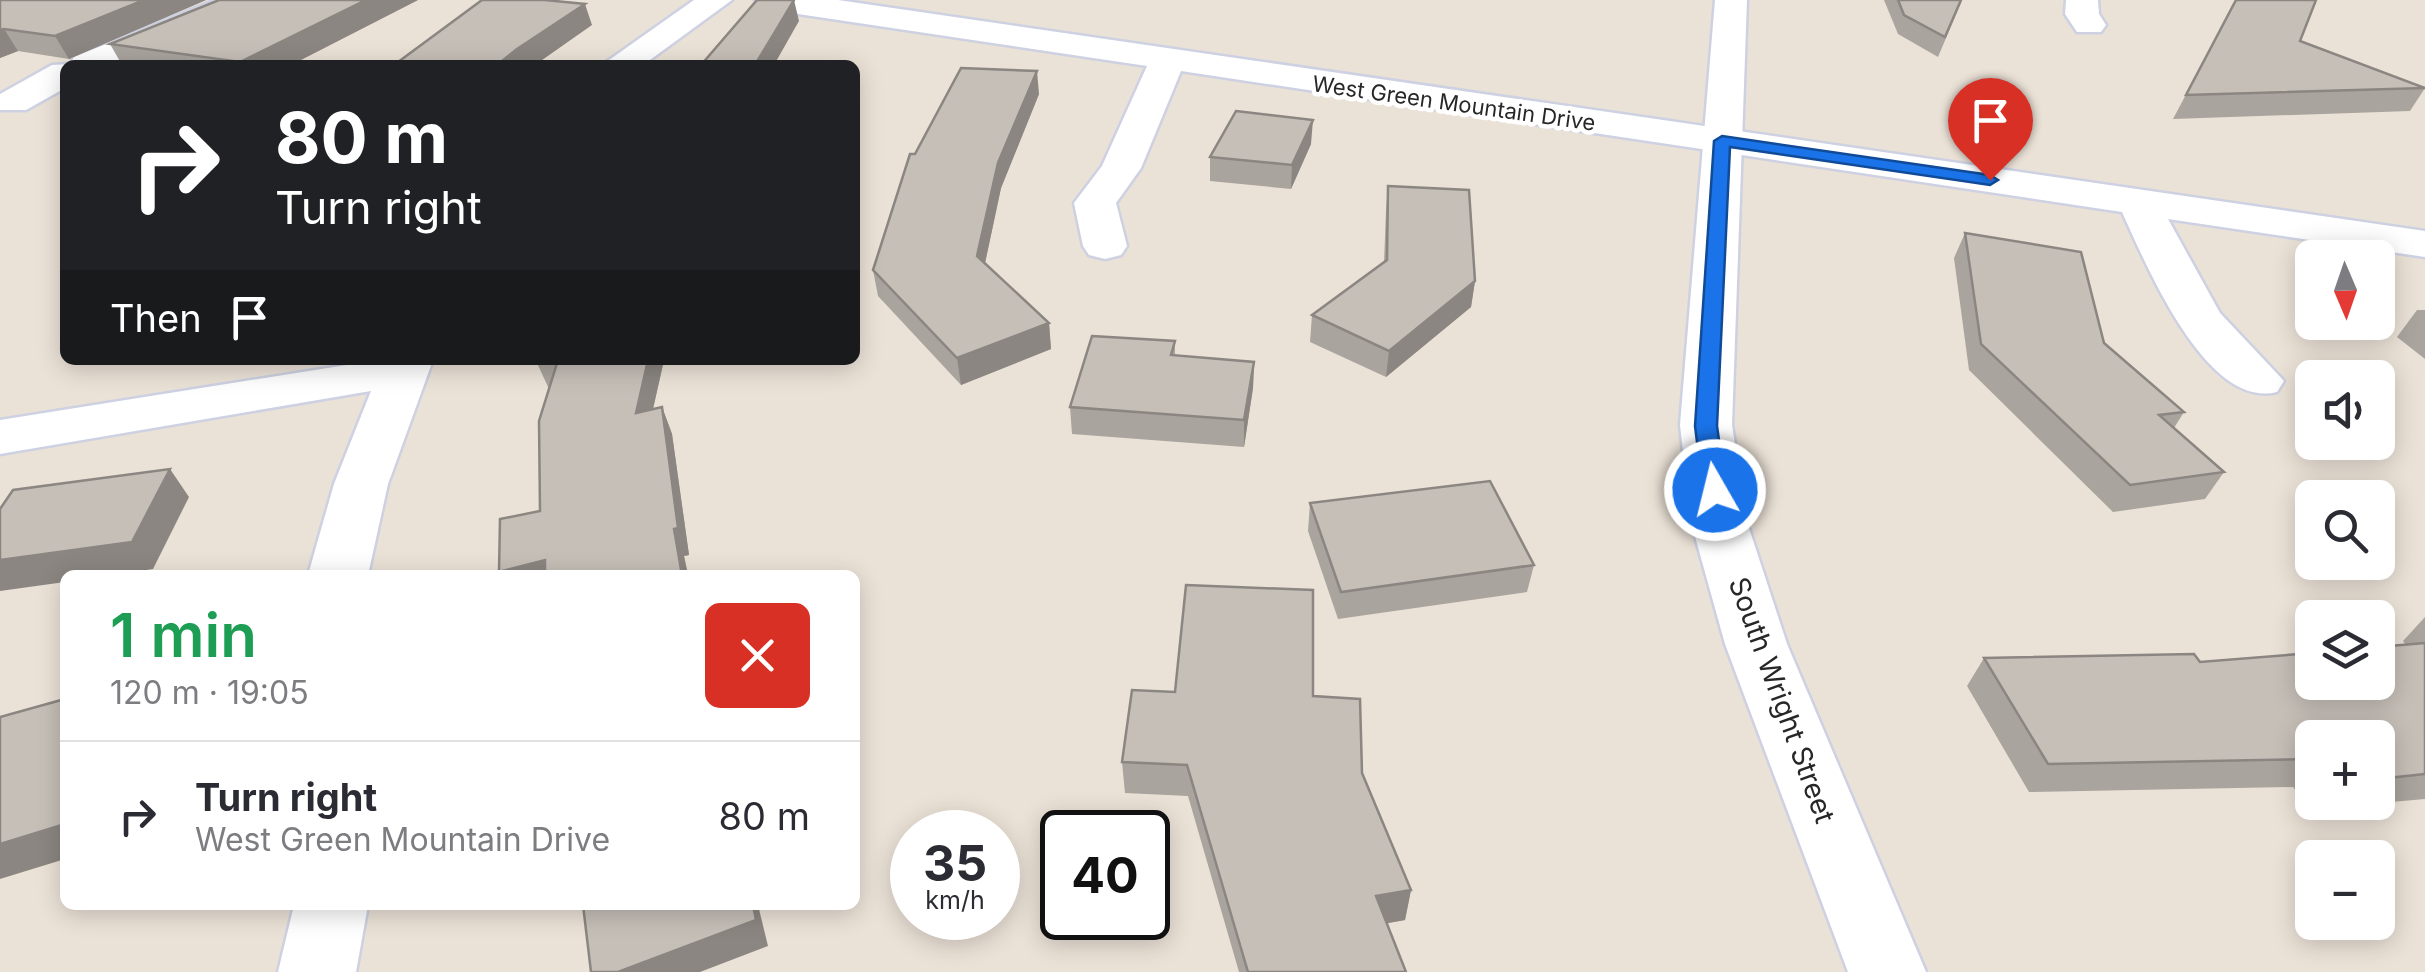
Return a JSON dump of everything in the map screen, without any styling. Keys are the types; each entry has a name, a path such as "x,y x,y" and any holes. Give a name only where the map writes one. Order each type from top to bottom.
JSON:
{"street":[{"path":"100,60 167,36 244,0"},
{"path":"627,60 716,0"},
{"name":"West Green Mountain Drive","path":"771,0 1167,62 2425,244"},
{"name":"South Wright Street","path":"1730,0 1706,426 1719,522 1756,644 1887,972"},
{"path":"1104,246 1094,202 1121,168 1167,62"},
{"path":"13,102 60,76"},
{"path":"2138,201 2204,330 2226,357 2259,381"},
{"path":"0,437 406,366"},
{"path":"339,570 361,484 406,366"},
{"path":"317,972 329,910"}],"building":[{"path":"0,0 144,0 55,36 0,30"},
{"path":"219,0 366,0 244,60 110,44"},
{"path":"482,0 585,4 503,60 401,60"},
{"path":"757,0 794,0 758,60 705,60"},
{"path":"1898,0 1961,0 1945,37 1904,15"},
{"path":"2236,0 2316,0 2300,41 2425,88 2186,95"},
{"path":"961,68 1037,71 998,163 977,256 1049,323 957,358 873,270 910,154 915,154"},
{"path":"1236,111 1313,120 1292,165 1210,157"},
{"path":"1388,186 1469,190 1475,281 1389,351 1312,315 1387,260"},
{"path":"1965,233 2081,252 2104,343 2184,412 2159,415 2224,472 2130,485 1981,344"},
{"path":"1092,336 1175,341 1171,355 1254,362 1244,420 1070,407"},
{"path":"556,365 647,365 636,413 662,407 681,570 545,570 545,560 499,570 500,519 540,511 539,421"},
{"path":"170,469 132,542 0,560 0,509 13,490"},
{"path":"1490,481 1534,565 1341,592 1310,503"},
{"path":"1186,585 1313,590 1313,696 1360,699 1362,773 1411,890 1376,896 1406,972 1248,972 1187,765 1122,762 1132,690 1175,692"},
{"path":"2425,643 2425,774 2395,777 2395,720 2295,720 2295,759 2048,764 1984,658 2194,654 2200,662 2295,654 2295,700 2395,700 2395,646"},
{"path":"60,700 60,826 0,844 0,717"},
{"path":"584,910 754,910 756,920 618,972 591,972"}],"route":[{"path":"1715,490 1706,426 1722,141 1990,180"}]}
